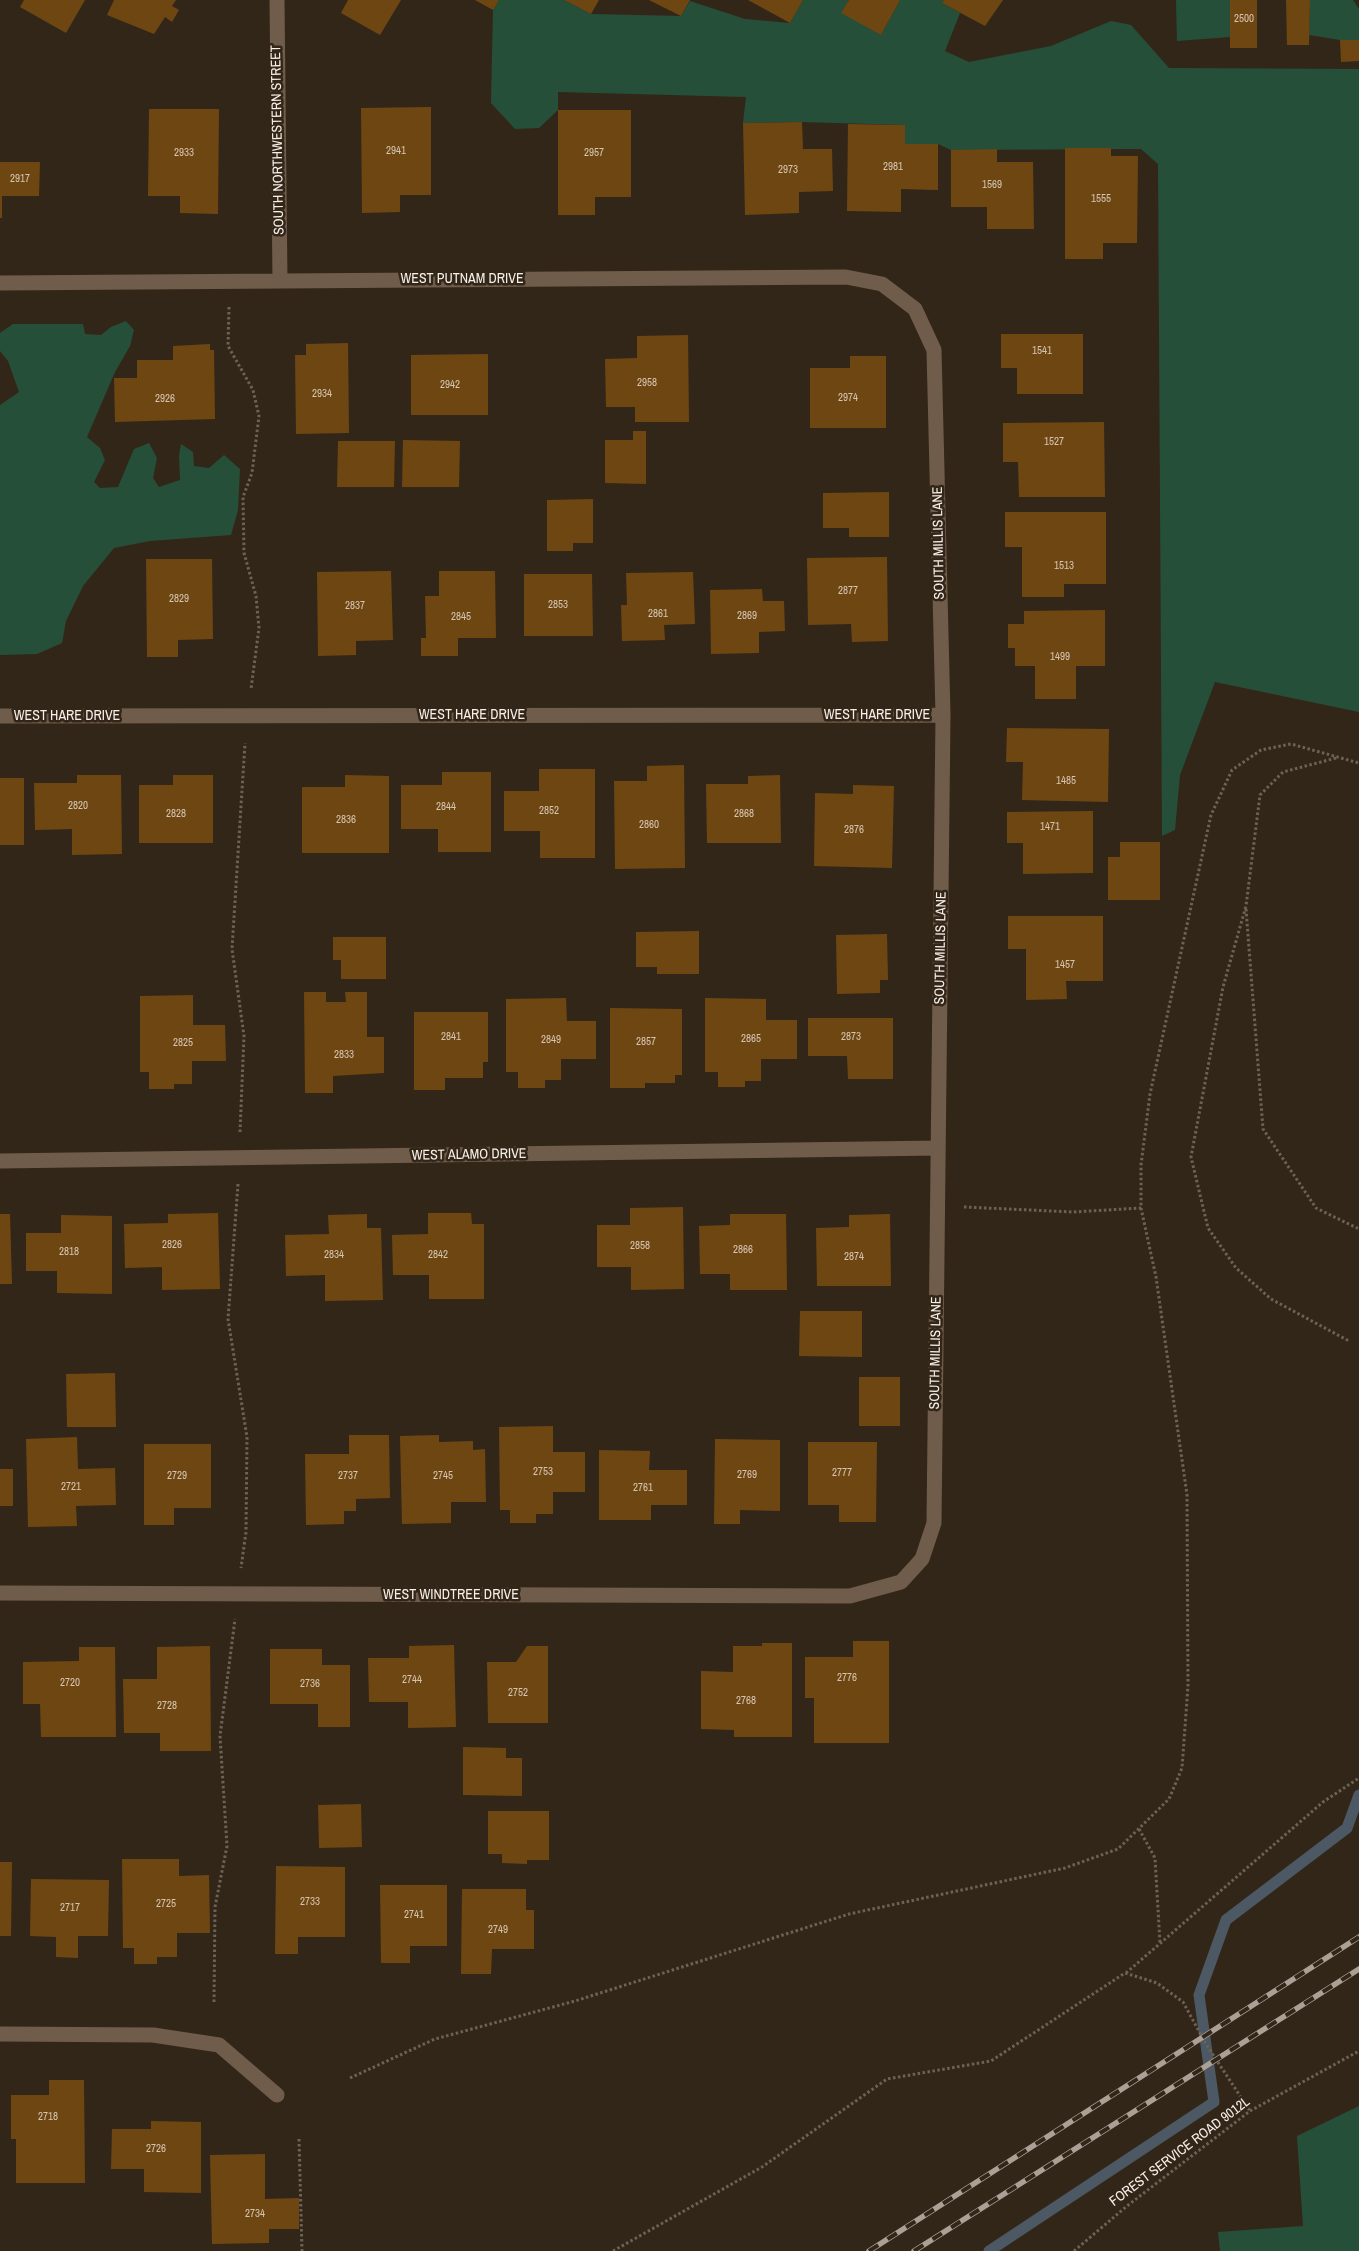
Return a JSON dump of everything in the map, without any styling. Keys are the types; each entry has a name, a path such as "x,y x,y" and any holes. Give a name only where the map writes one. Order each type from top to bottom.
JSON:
{"street":[{"name":"SOUTH NORTHWESTERN STREET","path":"276,0 280,280"},
{"name":"WEST PUTNAM DRIVE","path":"0,283 846,276 882,284 915,309"},
{"name":"SOUTH MILLIS LANE","path":"901,1582 922,1559 934,1522 938,1205 943,715 934,350 915,309"},
{"name":"WEST HARE DRIVE","path":"0,716 943,715"},
{"name":"WEST ALAMO DRIVE","path":"0,1162 938,1148"},
{"name":"WEST WINDTREE DRIVE","path":"0,1593 850,1596 901,1582"},
{"path":"0,2034 153,2035 219,2045 277,2095"}],"path":[{"path":"350,2078 435,2039 575,2001 849,1914 1065,1868 1118,1849 1169,1799 1182,1768 1188,1686 1186,1495 1156,1277 1141,1208 1141,1165 1150,1094 1212,815 1232,770 1261,750 1291,744 1359,763"},
{"path":"1337,758 1283,772 1260,795 1246,906 1223,987 1191,1157 1208,1228 1236,1268 1271,1299 1349,1341"},
{"path":"1246,906 1263,1129 1316,1208 1359,1229"},
{"path":"938,1205 1073,1212 1141,1208"},
{"path":"613,2251 762,2167 887,2079 991,2061 1125,1973 1323,1802 1359,1778"},
{"path":"1139,1829 1155,1858 1160,1944"},
{"path":"1125,1973 1157,1983 1183,2002 1206,2044 1250,2111"},
{"name":"FOREST SERVICE ROAD 9012L","path":"1074,2251 1127,2206 1250,2111 1359,2051"},
{"path":"299,2139 302,2251"}],"green space":[{"path":"499,0 564,0 591,14 681,16 690,1 745,19 790,23 803,0 849,0 842,12 881,35 900,0 944,0 942,3 960,13 945,51 969,62 1051,46 1111,21 1131,25 1169,68 1359,69 1359,712 1215,682 1180,775 1175,830 1162,836 1158,164 1141,149 951,150 938,144 905,144 905,125 802,122 743,123 746,97 558,92 558,110 539,128 515,129 491,103 493,10"},
{"path":"1176,0 1230,0 1230,37 1177,41"},
{"path":"1310,0 1353,0 1359,9 1359,40 1340,40 1309,35"},
{"path":"126,321 134,330 130,346 115,372 87,437 100,448 105,460 94,482 100,488 118,487 134,449 149,443 157,458 153,478 159,487 180,480 179,456 181,444 193,452 194,466 209,468 224,455 240,469 238,510 231,535 150,541 114,548 83,586 66,621 62,643 37,654 0,655 0,405 19,392 8,361 0,351 0,333 13,324 83,324 85,334 101,335 111,327"},
{"path":"1359,2106 1359,2251 1220,2251 1218,2232 1303,2226 1297,2136"}],"building":[{"path":"24,0 85,0 66,33 20,7"},
{"path":"114,0 176,0 172,6 179,10 172,22 165,17 154,34 107,15"},
{"path":"348,0 401,0 380,35 341,13"},
{"path":"475,0 499,0 493,10"},
{"path":"564,0 599,0 591,14"},
{"path":"649,0 690,0 681,16"},
{"path":"748,0 803,0 790,23"},
{"path":"849,0 900,0 881,35 841,13"},
{"path":"944,0 1003,0 985,26 942,3"},
{"path":"1230,0 1257,0 1257,48 1230,48"},
{"path":"1286,0 1310,0 1309,45 1287,45"},
{"path":"1340,40 1359,40 1359,61 1341,62"},
{"path":"431,107 431,195 400,195 400,212 362,213 361,108"},
{"path":"149,109 219,109 218,214 180,213 180,196 148,196"},
{"path":"558,110 631,110 631,197 595,197 595,215 558,215"},
{"path":"802,122 803,149 832,149 833,191 799,192 799,213 745,215 743,123"},
{"path":"848,124 905,125 905,144 938,144 938,190 901,189 901,212 847,211"},
{"path":"1065,148 1111,148 1111,156 1138,156 1137,243 1103,243 1103,259 1065,259"},
{"path":"997,149 997,162 1033,162 1034,229 987,229 987,207 951,207 951,150"},
{"path":"0,162 40,162 39,196 2,196 2,218 0,218"},
{"path":"1001,334 1083,334 1083,394 1017,394 1017,368 1001,368"},
{"path":"688,335 689,422 635,422 635,407 606,407 605,359 637,358 637,336"},
{"path":"348,343 349,433 296,434 295,355 306,355 306,344"},
{"path":"210,344 210,350 214,350 215,419 115,422 114,378 137,378 137,360 173,360 173,346"},
{"path":"488,354 488,415 411,415 411,355"},
{"path":"850,356 886,356 886,428 810,428 810,368 850,368"},
{"path":"1104,422 1105,497 1019,497 1018,462 1003,462 1003,423"},
{"path":"633,431 646,431 646,484 605,483 605,440 633,440"},
{"path":"403,440 460,441 459,487 402,487"},
{"path":"338,441 395,441 394,487 337,487"},
{"path":"889,492 889,537 849,537 849,528 823,528 823,493"},
{"path":"593,499 593,543 573,543 573,551 547,551 547,500"},
{"path":"1005,512 1106,512 1106,584 1064,584 1064,597 1022,597 1022,547 1005,547"},
{"path":"887,557 888,641 852,642 851,624 808,625 807,558"},
{"path":"146,559 212,559 213,639 178,640 178,657 147,657"},
{"path":"391,571 393,640 356,641 356,655 318,656 317,572"},
{"path":"439,571 495,571 496,638 458,638 458,656 421,656 421,638 426,638 425,596 439,596"},
{"path":"693,572 695,624 664,625 665,640 622,641 621,605 627,605 626,573"},
{"path":"524,574 592,574 593,636 524,636"},
{"path":"762,589 763,601 784,601 785,631 759,632 759,653 711,654 710,590"},
{"path":"1105,610 1105,666 1076,666 1076,699 1035,699 1035,666 1015,666 1015,648 1008,648 1008,624 1024,624 1024,611"},
{"path":"1007,728 1109,729 1108,802 1022,800 1023,762 1006,762"},
{"path":"684,765 685,868 615,869 614,781 647,781 647,766"},
{"path":"539,769 595,769 595,858 540,858 540,831 504,831 504,791 539,791"},
{"path":"442,772 491,772 491,852 438,852 438,829 401,829 401,785 442,785"},
{"path":"77,775 121,775 122,854 72,855 72,829 35,830 34,783 77,783"},
{"path":"173,775 213,775 213,843 139,843 139,785 173,785"},
{"path":"345,775 389,776 389,853 302,853 302,787 345,787"},
{"path":"780,775 781,843 707,843 706,784 748,784 748,776"},
{"path":"0,778 24,778 24,845 0,845"},
{"path":"853,785 894,786 892,868 814,866 815,793 853,794"},
{"path":"1093,811 1093,873 1023,874 1023,843 1007,843 1007,812"},
{"path":"1120,842 1160,842 1160,900 1108,900 1108,857 1120,857"},
{"path":"1008,916 1103,916 1103,981 1066,981 1067,999 1026,1000 1026,949 1008,949"},
{"path":"699,931 699,974 657,974 657,967 636,967 636,932"},
{"path":"887,934 888,980 880,980 880,993 837,994 836,935"},
{"path":"333,937 386,937 386,979 341,979 341,960 333,960"},
{"path":"304,992 326,992 326,1002 346,1002 345,992 367,992 367,1037 384,1037 384,1073 333,1076 333,1093 305,1093"},
{"path":"193,995 193,1025 225,1025 226,1061 192,1061 192,1084 174,1084 174,1089 149,1089 149,1072 140,1072 140,996"},
{"path":"566,998 567,1021 596,1021 596,1059 561,1059 561,1080 545,1080 545,1088 518,1088 518,1072 506,1072 506,999"},
{"path":"705,998 766,999 766,1020 797,1020 797,1059 761,1059 761,1081 745,1081 745,1087 718,1087 718,1072 705,1072"},
{"path":"610,1008 682,1009 682,1075 675,1075 675,1083 645,1083 645,1088 610,1088"},
{"path":"414,1012 488,1012 488,1062 483,1062 483,1078 445,1078 445,1090 414,1090"},
{"path":"808,1018 893,1018 893,1079 848,1079 847,1056 808,1056"},
{"path":"683,1207 684,1289 631,1290 631,1267 597,1267 597,1225 630,1225 630,1208"},
{"path":"218,1213 220,1289 162,1290 162,1267 125,1268 124,1224 168,1223 168,1214"},
{"path":"428,1213 471,1213 472,1224 484,1224 484,1299 429,1299 429,1275 393,1275 392,1235 428,1234"},
{"path":"0,1214 10,1214 12,1284 0,1284"},
{"path":"367,1214 367,1228 381,1228 383,1300 325,1301 325,1275 286,1276 285,1235 329,1234 328,1215"},
{"path":"730,1214 786,1214 787,1290 730,1290 730,1274 700,1274 699,1226 730,1225"},
{"path":"890,1214 891,1286 817,1286 816,1228 849,1227 849,1215"},
{"path":"61,1215 112,1216 112,1294 57,1293 57,1271 26,1271 26,1233 61,1233"},
{"path":"800,1311 862,1311 862,1357 799,1356"},
{"path":"115,1373 116,1427 67,1427 66,1374"},
{"path":"859,1377 900,1377 900,1426 859,1426"},
{"path":"553,1426 553,1452 585,1452 585,1492 553,1492 553,1514 536,1514 536,1523 510,1523 510,1510 500,1510 499,1427"},
{"path":"349,1435 389,1435 390,1498 356,1499 356,1511 344,1511 344,1524 306,1525 305,1454 349,1454"},
{"path":"439,1435 439,1442 473,1441 473,1450 485,1449 486,1502 451,1502 451,1523 402,1524 400,1436"},
{"path":"77,1437 78,1469 115,1468 116,1505 76,1506 77,1526 28,1527 26,1439"},
{"path":"715,1439 780,1440 780,1511 740,1510 740,1524 714,1524"},
{"path":"808,1442 877,1442 876,1522 839,1522 839,1505 808,1505"},
{"path":"144,1444 211,1444 211,1508 174,1508 174,1525 144,1525"},
{"path":"599,1450 650,1451 649,1470 687,1470 687,1505 651,1505 651,1520 599,1520"},
{"path":"0,1469 13,1469 13,1506 0,1506"},
{"path":"853,1641 889,1641 889,1743 814,1743 814,1698 805,1698 805,1657 853,1657"},
{"path":"762,1643 792,1643 792,1737 734,1737 734,1730 701,1729 701,1671 733,1672 733,1646 762,1646"},
{"path":"454,1645 456,1727 408,1728 408,1702 369,1702 368,1658 409,1658 409,1646"},
{"path":"210,1646 211,1751 160,1751 160,1733 124,1733 123,1679 157,1679 157,1647"},
{"path":"527,1646 548,1646 548,1723 488,1723 487,1662 516,1662"},
{"path":"79,1647 115,1647 116,1737 41,1737 40,1704 23,1704 23,1662 79,1661"},
{"path":"270,1649 322,1649 322,1665 350,1665 350,1727 318,1727 318,1704 270,1704"},
{"path":"463,1747 506,1748 506,1758 522,1758 522,1796 463,1795"},
{"path":"361,1804 362,1847 319,1848 318,1805"},
{"path":"488,1811 549,1811 549,1860 527,1860 527,1864 502,1863 502,1854 488,1854"},
{"path":"122,1859 179,1859 179,1876 209,1875 210,1933 177,1933 177,1957 157,1957 157,1964 134,1964 134,1948 123,1948"},
{"path":"0,1862 12,1862 11,1936 0,1936"},
{"path":"276,1866 345,1867 345,1937 298,1937 298,1954 275,1954"},
{"path":"31,1879 109,1880 108,1936 78,1936 78,1958 56,1957 56,1937 30,1936"},
{"path":"380,1885 447,1885 447,1946 410,1946 410,1963 381,1963"},
{"path":"462,1889 526,1889 526,1910 534,1910 534,1949 492,1949 491,1974 461,1974"},
{"path":"49,2080 84,2080 85,2183 16,2183 16,2139 11,2139 11,2095 49,2095"},
{"path":"151,2121 201,2122 201,2193 144,2192 144,2169 111,2169 112,2129 151,2129"},
{"path":"265,2154 265,2199 299,2198 299,2229 269,2229 269,2243 212,2244 210,2155"}],"waterway":[{"path":"989,2251 1214,2102 1199,1995 1226,1920 1347,1828 1359,1795"}],"railway":[{"path":"869,2251 1359,1937"},
{"path":"914,2251 1359,1969"}]}
